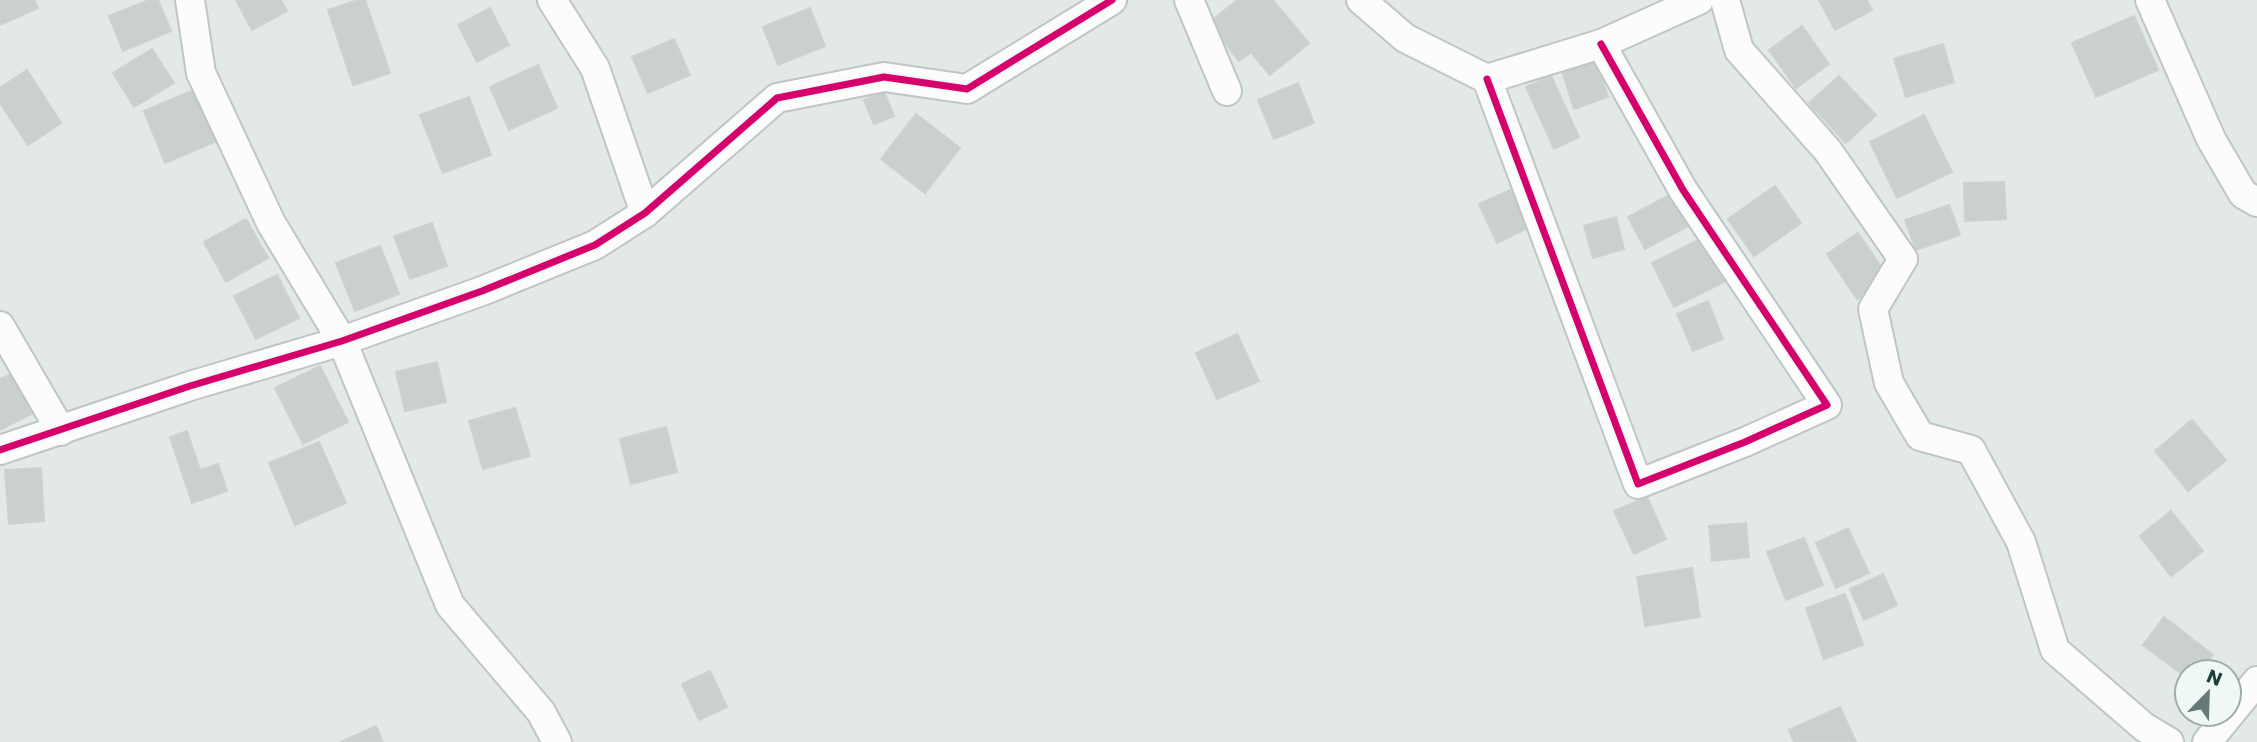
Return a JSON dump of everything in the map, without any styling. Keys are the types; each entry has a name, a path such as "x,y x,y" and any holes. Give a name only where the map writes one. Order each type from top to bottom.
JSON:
{"street":[{"path":"190,0 201,73 271,223 342,341 450,605 541,712 557,742"},
{"path":"552,0 595,68 645,213"},
{"path":"0,450 190,386 342,341 482,291 594,245 645,213 777,98 884,77 967,89 1112,0"},
{"path":"1189,0 1227,91"},
{"path":"1361,0 1405,38 1487,79 1638,484 1745,442 1827,405 1683,190 1601,44"},
{"path":"1487,79 1601,44 1699,0"},
{"path":"1726,0 1739,50 1828,151 1903,260 1873,309 1889,383 1920,436 1971,450 2021,542 2055,650 2144,727 2169,742"},
{"path":"2150,0 2211,139 2244,194 2257,202"},
{"path":"0,326 61,431"},
{"path":"2207,742 2257,681"}],"building":[{"path":"0,0 34,0 38,8 0,25"},
{"path":"149,0 158,0 171,31 123,51 109,16"},
{"path":"236,0 281,0 287,11 252,30"},
{"path":"365,0 390,73 353,85 328,10"},
{"path":"1237,0 1273,0 1309,43 1270,75 1251,52 1239,61 1209,23"},
{"path":"1819,0 1867,0 1872,10 1835,30"},
{"path":"490,8 509,45 477,62 458,25"},
{"path":"810,8 825,46 778,65 763,27"},
{"path":"2134,16 2158,70 2096,97 2072,43"},
{"path":"1802,26 1829,64 1796,88 1769,50"},
{"path":"674,39 690,75 648,93 632,57"},
{"path":"1943,44 1954,82 1906,97 1894,59"},
{"path":"152,49 174,83 134,107 113,73"},
{"path":"1596,60 1608,97 1574,109 1562,71"},
{"path":"538,65 557,108 509,130 490,87"},
{"path":"27,70 61,123 28,145 0,103 0,88"},
{"path":"1551,76 1579,137 1554,149 1526,87"},
{"path":"1839,76 1876,115 1846,143 1809,103"},
{"path":"1298,83 1314,123 1274,139 1258,100"},
{"path":"196,89 217,141 165,163 144,111"},
{"path":"884,92 894,116 874,124 864,100"},
{"path":"469,97 491,155 443,173 420,115"},
{"path":"916,114 960,148 925,193 881,159"},
{"path":"1924,115 1952,172 1897,198 1870,142"},
{"path":"2004,182 2006,219 1965,221 1964,183"},
{"path":"1775,186 1801,223 1754,256 1728,219"},
{"path":"1510,190 1528,228 1497,243 1479,204"},
{"path":"1675,192 1692,224 1645,249 1628,217"},
{"path":"1949,205 1960,235 1916,250 1905,220"},
{"path":"1616,217 1624,249 1593,258 1584,226"},
{"path":"246,219 268,258 226,282 204,242"},
{"path":"432,223 447,266 410,279 394,236"},
{"path":"1858,233 1889,278 1857,299 1827,254"},
{"path":"1704,237 1726,281 1674,307 1652,263"},
{"path":"380,246 399,294 355,311 336,263"},
{"path":"277,275 299,318 256,339 234,296"},
{"path":"1708,301 1723,339 1693,351 1677,314"},
{"path":"1237,334 1259,381 1217,399 1196,353"},
{"path":"437,362 446,402 405,411 396,372"},
{"path":"320,366 348,422 303,444 275,388"},
{"path":"13,373 33,413 0,430 0,379"},
{"path":"515,408 530,456 483,469 469,421"},
{"path":"2192,420 2226,460 2188,491 2155,451"},
{"path":"666,427 677,472 631,484 620,439"},
{"path":"187,431 200,470 218,464 227,491 192,503 170,437"},
{"path":"319,442 346,503 295,525 269,463"},
{"path":"41,468 44,521 9,524 5,470"},
{"path":"1647,497 1666,539 1634,554 1614,511"},
{"path":"2171,511 2203,551 2171,576 2140,536"},
{"path":"1746,523 1749,557 1712,561 1709,526"},
{"path":"1848,528 1869,573 1836,588 1816,543"},
{"path":"1804,538 1823,585 1786,600 1767,552"},
{"path":"1692,568 1700,617 1645,626 1637,577"},
{"path":"1883,574 1897,605 1864,620 1850,589"},
{"path":"1845,594 1863,645 1824,659 1806,608"},
{"path":"2164,617 2213,655 2211,658 2173,658 2173,668 2143,645"},
{"path":"710,671 727,707 699,720 682,684"},
{"path":"1840,707 1856,742 1794,742 1789,730"},
{"path":"376,726 383,742 341,742"}],"cycle path":[{"path":"0,450 190,386 342,341 482,291 595,245 645,213 777,98 884,77 967,89 1112,0"},
{"path":"1487,79 1638,484 1745,442 1827,405 1683,190 1601,44"}]}
